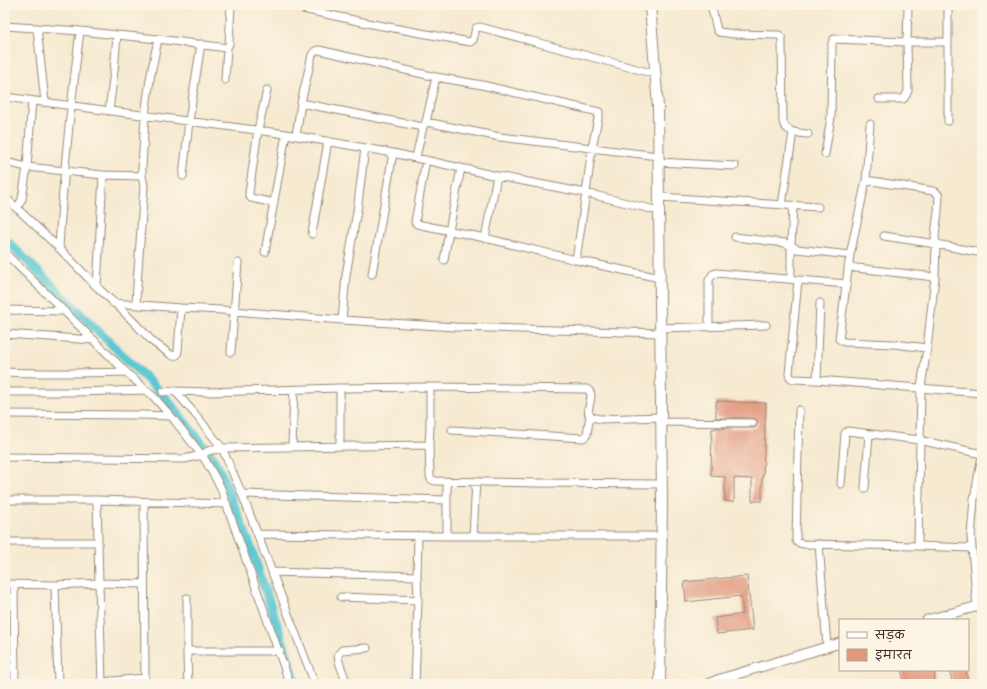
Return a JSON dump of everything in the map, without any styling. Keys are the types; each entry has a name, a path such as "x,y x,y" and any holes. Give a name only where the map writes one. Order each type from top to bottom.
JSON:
{"main road":[{"path":"650,6 658,108 662,484 660,684"}],"street":[{"path":"225,80 231,5"},
{"path":"635,5 650,6"},
{"path":"711,5 718,32 778,35 782,38 783,122 785,127 793,132 808,134"},
{"path":"878,99 903,99 907,95 908,5"},
{"path":"948,5 948,121"},
{"path":"303,9 470,42 473,40 476,28 480,27 655,74"},
{"path":"5,26 80,31 227,48"},
{"path":"38,28 45,102"},
{"path":"59,248 64,171 80,31"},
{"path":"109,111 117,35"},
{"path":"136,305 144,186 142,176 145,115 158,39"},
{"path":"825,154 831,117 833,41 836,39 948,42"},
{"path":"183,176 189,121 201,44"},
{"path":"296,136 301,102 312,55 316,50 436,77 482,85 598,112 600,114 592,148 576,260"},
{"path":"416,157 436,77"},
{"path":"267,90 258,130 249,195 251,198 274,203"},
{"path":"5,97 286,134 416,157 497,176 586,193 659,211"},
{"path":"17,209 22,199 27,167 32,101"},
{"path":"301,102 424,125 500,137 592,148 658,159 735,166"},
{"path":"870,124 866,180 850,255 839,339 844,342 894,344 927,348"},
{"path":"782,205 793,132"},
{"path":"265,252 286,134"},
{"path":"312,234 328,142"},
{"path":"342,320 346,275 357,211 365,148"},
{"path":"372,274 393,153"},
{"path":"426,160 415,223 660,278"},
{"path":"5,162 27,167 103,175 142,176"},
{"path":"444,260 461,168"},
{"path":"97,287 103,175"},
{"path":"485,238 497,176"},
{"path":"866,180 936,192 939,196 935,235 935,277 921,387 918,546"},
{"path":"5,197 154,342 165,351 175,356 178,354 181,308"},
{"path":"659,197 818,207"},
{"path":"793,206 791,246 794,280 790,377 793,379 982,392"},
{"path":"884,236 982,253"},
{"path":"735,237 785,243 797,249 850,255"},
{"path":"5,253 126,372 155,397 202,455 220,486 227,504 290,684"},
{"path":"231,352 238,263"},
{"path":"848,267 935,277"},
{"path":"709,326 709,280 713,274 719,273 846,284"},
{"path":"113,303 456,327 660,330 709,326 766,325"},
{"path":"817,380 820,303"},
{"path":"5,310 64,311"},
{"path":"5,334 94,340"},
{"path":"5,372 126,372"},
{"path":"430,386 430,476 431,479 435,481 662,484"},
{"path":"163,392 430,386 587,389 590,391 590,415 587,434 583,438 452,430"},
{"path":"340,388 340,446"},
{"path":"5,392 146,390"},
{"path":"292,447 294,390"},
{"path":"175,391 222,448 258,534 315,684"},
{"path":"800,410 797,542 800,544 971,548"},
{"path":"5,414 170,416"},
{"path":"590,415 592,418 600,419 661,419 753,423"},
{"path":"841,484 845,433 850,430 869,434 919,440 982,455 974,499 971,536 971,548 979,606 931,619"},
{"path":"865,488 869,434"},
{"path":"5,457 184,460 202,455 208,451 222,448 429,445"},
{"path":"447,481 447,536"},
{"path":"473,536 476,482"},
{"path":"242,494 447,500"},
{"path":"5,500 97,500 227,504"},
{"path":"97,500 98,583 102,683 145,681 144,502"},
{"path":"258,534 418,536 662,536"},
{"path":"415,684 418,600 418,536"},
{"path":"5,542 98,542"},
{"path":"819,544 827,647"},
{"path":"272,572 417,576"},
{"path":"5,584 144,584"},
{"path":"14,584 15,684"},
{"path":"55,585 58,684"},
{"path":"342,597 418,600"},
{"path":"187,598 188,684"},
{"path":"710,684 717,680 839,643"},
{"path":"347,684 338,655 342,650 367,648"},
{"path":"187,651 280,652"},
{"path":"5,667 15,668"}],"building":[{"path":"716,401 766,403 762,501 752,501 752,479 734,478 734,502 725,501 725,477 711,476 712,429 753,428 756,427 758,423 757,420 753,418 716,418"},
{"path":"747,576 753,630 717,634 715,618 743,614 741,596 686,602 684,582"},
{"path":"902,671 934,671 935,684 903,684"},
{"path":"950,671 966,671 968,684 952,684"}],"waterway":[{"path":"5,239 165,397 211,455 220,471 250,545 297,684"}]}
